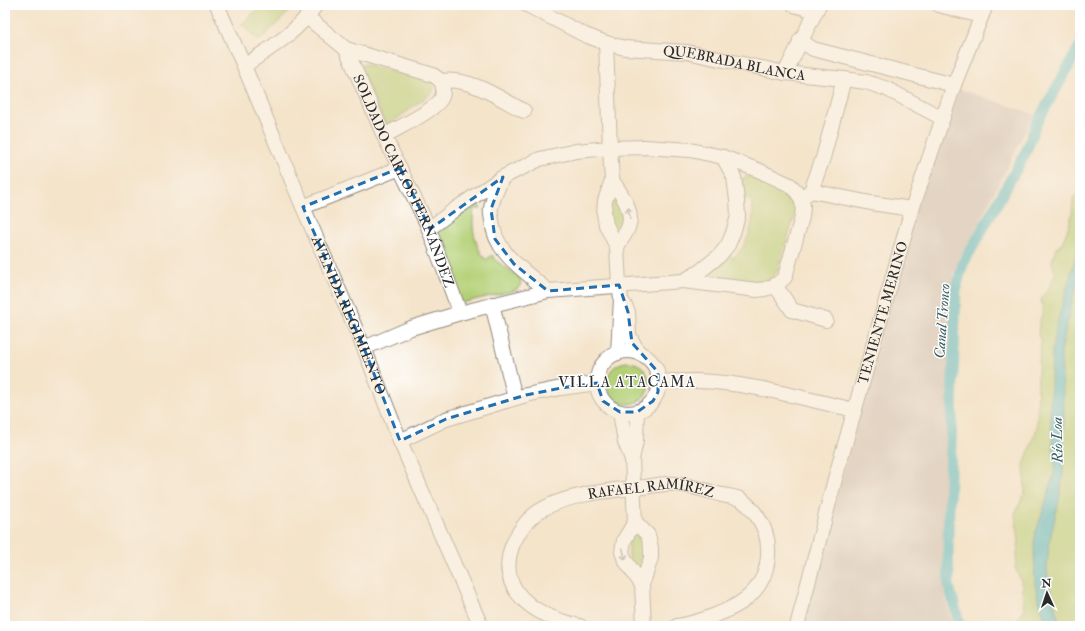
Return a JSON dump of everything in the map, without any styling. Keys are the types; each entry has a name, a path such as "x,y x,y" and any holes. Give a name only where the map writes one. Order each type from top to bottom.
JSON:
{"street":[{"name":"AVENIDA REGIMIENTO","path":"217,5 364,348 400,441 481,626"},
{"path":"244,66 281,42 308,17 316,5"},
{"name":"QUEBRADA BLANCA","path":"527,5 590,37 606,43 625,48 686,52 785,73 866,82 887,89 942,118"},
{"path":"785,73 800,40 818,8 794,5"},
{"path":"939,5 983,10"},
{"name":"TENIENTE MERINO","path":"797,626 835,479 912,209 942,118 983,10"},
{"path":"308,17 346,49 433,75 442,81 452,80 469,83 524,111"},
{"path":"800,40 814,49 954,85"},
{"path":"606,43 612,180 604,213 606,225 617,247 620,291 618,353"},
{"name":"SOLDADO CARLOS FERNÁNDEZ","path":"346,49 384,136 429,229 460,313"},
{"path":"364,348 411,328 492,304 548,291 620,291 683,280 757,290 768,289 785,276 802,217 806,194 823,158 844,79"},
{"path":"384,136 430,110 441,98 443,90 442,81"},
{"path":"429,229 503,177 540,159 576,151 610,148 645,147 690,150 723,157 758,170 790,185 796,191 806,194 912,209"},
{"path":"683,280 698,272 720,256 728,245 733,233 738,216 734,177 723,157"},
{"path":"303,207 400,168"},
{"path":"503,177 491,209 492,226 495,239 514,264 548,291"},
{"path":"612,180 627,205 630,218 628,229 617,247"},
{"path":"775,285 792,310 826,320"},
{"path":"620,291 628,312 629,335 638,352"},
{"path":"492,304 515,398"},
{"path":"628,351 638,352 653,364 658,372 658,392 653,401 646,408 636,412 620,412 611,408 599,393 597,383 598,373 602,364 609,357 628,351"},
{"path":"659,382 696,381 722,383 766,390 855,410"},
{"path":"400,441 446,419 515,398 561,388 597,383"},
{"path":"620,412 626,442 632,459"},
{"path":"636,412 636,442 632,459 635,522 624,540 622,552 625,560 642,585"},
{"name":"RAFAEL RAMÍREZ","path":"580,626 542,614 518,594 511,578 509,562 515,539 520,530 530,518 553,505 599,492 674,484 740,499 751,508 762,523 769,554 764,573 756,587 747,598 727,610 708,618 677,626"},
{"path":"635,522 648,535 651,548 651,558 642,585 644,626"}],"highlighted area":[{"path":"400,168 430,229 503,177 491,209 495,239 514,264 548,291 619,285 628,312 632,343 658,372 658,392 653,401 637,412 620,412 603,401 597,383 561,388 526,395 446,419 400,441 364,348 303,207"}],"shaded area":[{"path":"959,89 1034,114 953,274 944,583 946,601 954,626 801,626 915,210"}],"green space":[{"path":"262,5 282,5 289,12 259,41 242,24"},
{"path":"365,64 431,82 434,88 432,93 391,123 384,122 360,67"},
{"path":"746,177 751,177 780,188 791,197 795,203 796,211 777,272 771,278 762,283 716,279 713,277 710,270 727,254 733,258 743,247 747,239 753,214 750,199 743,199 741,182"},
{"path":"614,189 622,200 624,224 618,238 609,224 608,201"},
{"path":"1080,190 1080,481 1078,534 1080,552 1080,626 1017,626 1015,622 1024,610 1021,580 1015,568 1019,540 1015,514 1025,492 1024,465 1037,428 1038,371 1041,342 1038,334 1043,311 1041,299 1050,286 1055,274 1052,261 1055,251 1062,243 1067,231 1072,214 1073,198"},
{"path":"475,203 478,204 481,209 474,209 473,215 474,236 479,249 486,260 492,255 499,263 519,277 520,284 519,288 513,291 461,303 435,231"},
{"path":"628,362 643,368 649,383 643,398 628,404 613,398 607,383 613,368"},
{"path":"636,531 643,541 645,552 640,575 629,558 629,538"}],"water":[{"name":"Río Loa","path":"1080,240 1080,274 1061,351 1064,410 1063,475 1060,496 1049,543 1047,568 1049,585 1060,626 1047,626 1035,585 1034,545 1035,535 1055,469 1050,414 1052,350 1057,324"}],"waterway":[{"name":"Canal Tronco","path":"960,626 949,586 948,539 956,288 963,264 1026,152 1036,124 1080,46"}],"district":[{"name":"VILLA ATACAMA","path":"627,382"}]}
